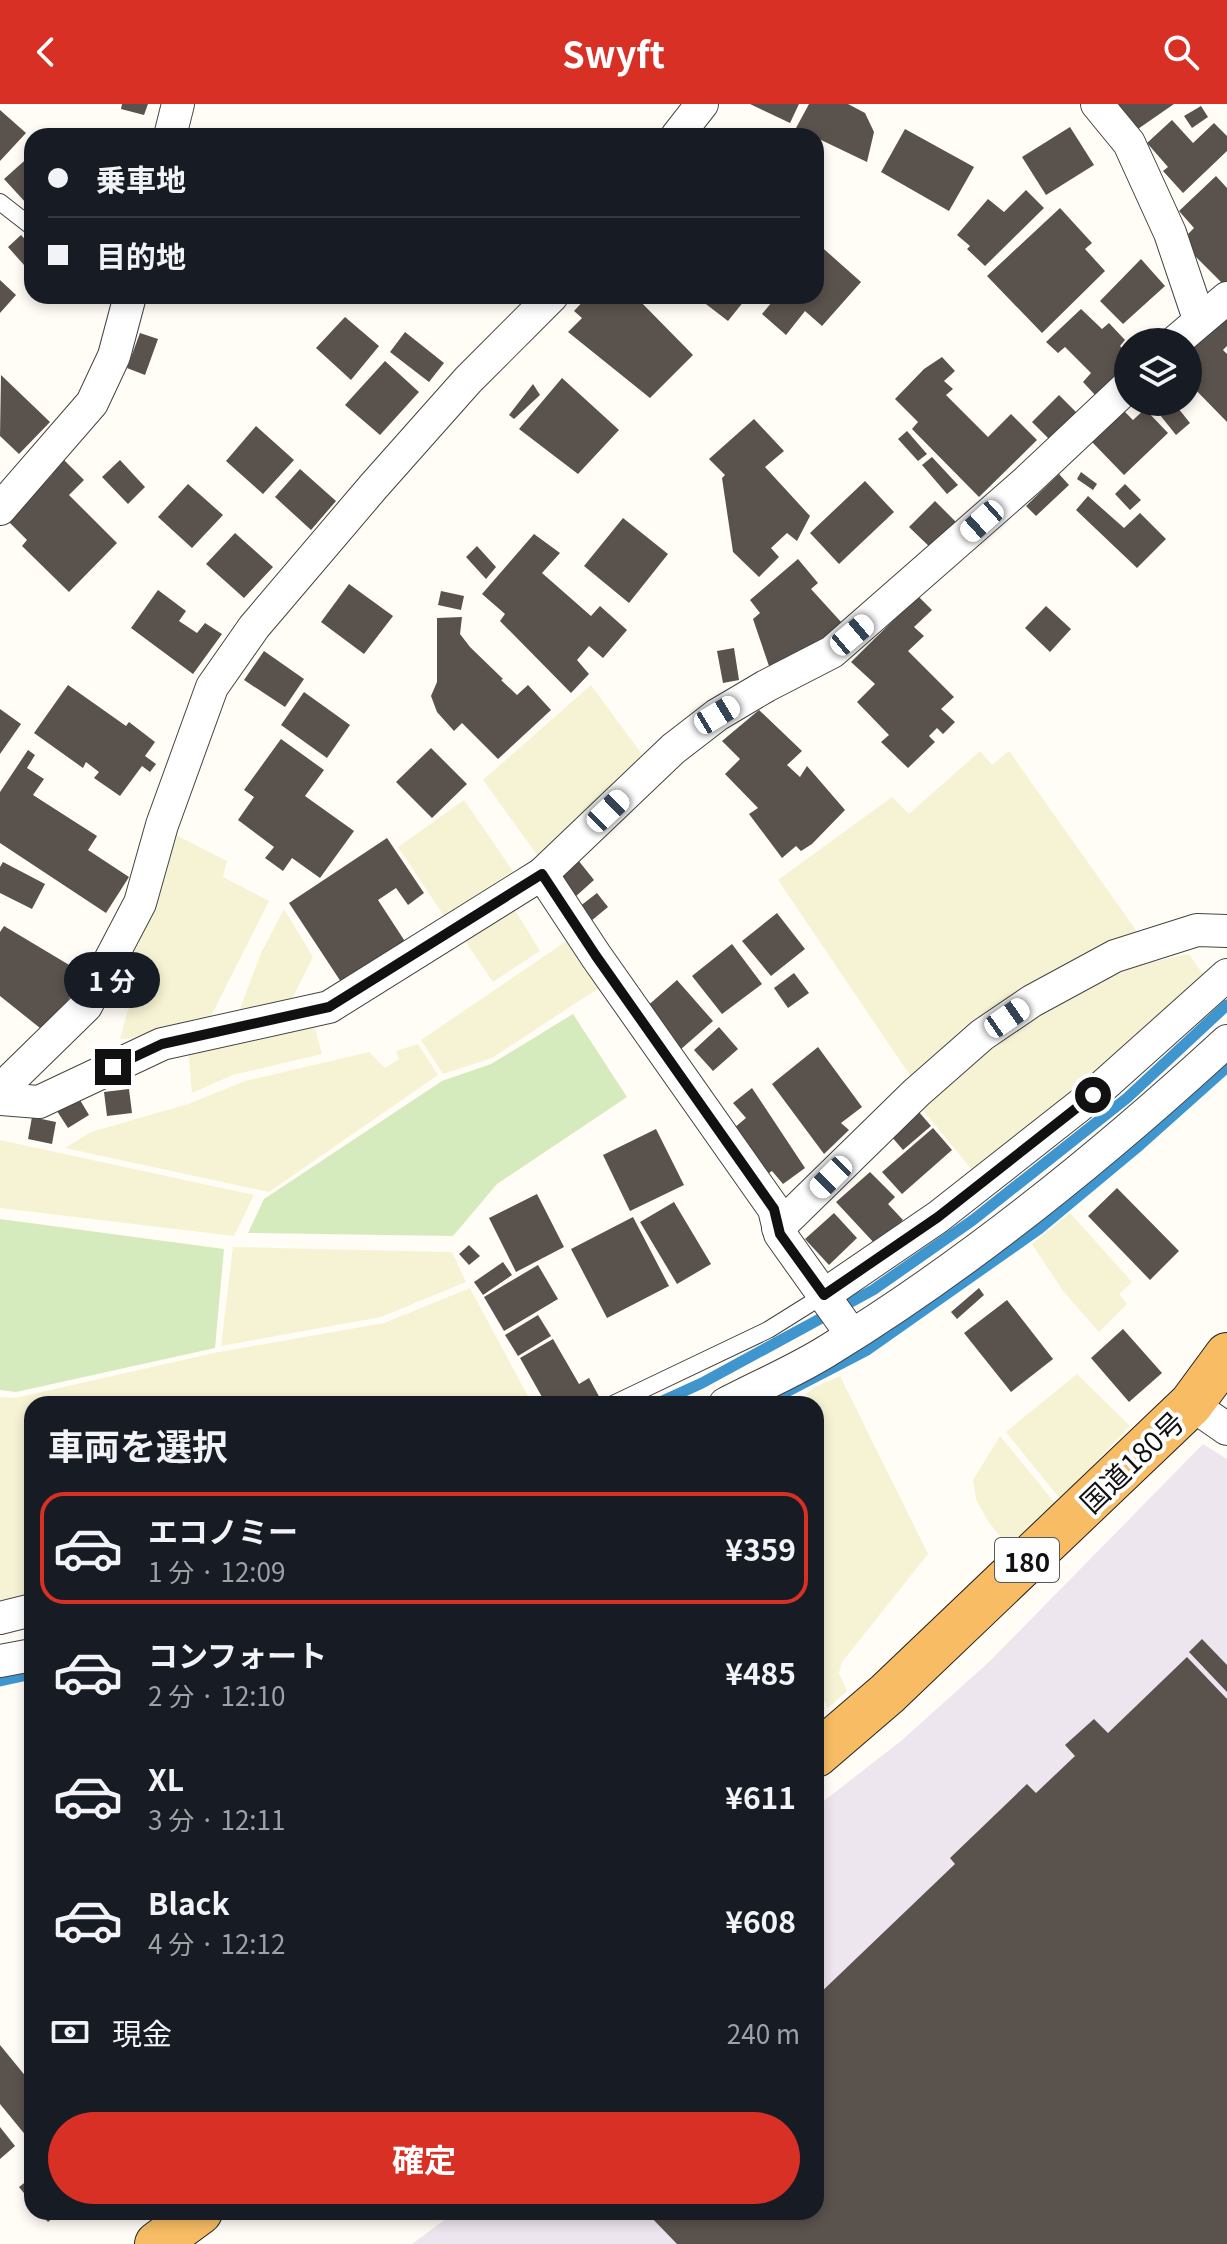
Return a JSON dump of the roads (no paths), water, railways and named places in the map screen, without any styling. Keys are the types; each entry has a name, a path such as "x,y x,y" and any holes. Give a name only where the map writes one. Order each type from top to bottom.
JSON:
{"highway":[{"name":"国道180号","path":"824,1748 887,1694 1191,1404 1227,1355"},
{"path":"157,2244 189,2220"}],"street":[{"path":"172,128 178,104"},
{"path":"683,128 702,104"},
{"path":"1097,104 1129,143 1170,233 1199,319"},
{"path":"1190,328 1227,298"},
{"path":"0,509 92,403 114,356 124,304"},
{"path":"0,1090 86,1006 120,942 140,903 162,825 212,687 254,627 373,487 468,380 544,304"},
{"path":"0,1099 39,1102 162,1044 329,1007 542,874 673,749 717,715 832,652 1027,481 1114,399"},
{"path":"542,874 774,1209 780,1234 837,1314"},
{"path":"778,1228 916,1093 982,1035 1032,1001 1115,956 1197,930 1227,931"},
{"path":"740,1396 825,1352 837,1314 938,1217 1093,1095 1227,975"},
{"path":"837,1314 977,1251 1133,1124 1227,1041"},
{"path":"1191,1404 1227,1429"},
{"path":"0,1618 24,1612"},
{"path":"0,1661 24,1656"}],"lane":[{"path":"0,202 24,221"},
{"path":"630,1396 768,1330 837,1314"}],"waterway":[{"path":"674,1396 873,1290 973,1220 1127,1098 1227,1005"},
{"path":"778,1396 867,1350 1039,1229 1227,1067"},
{"path":"0,1681 24,1676"}]}
